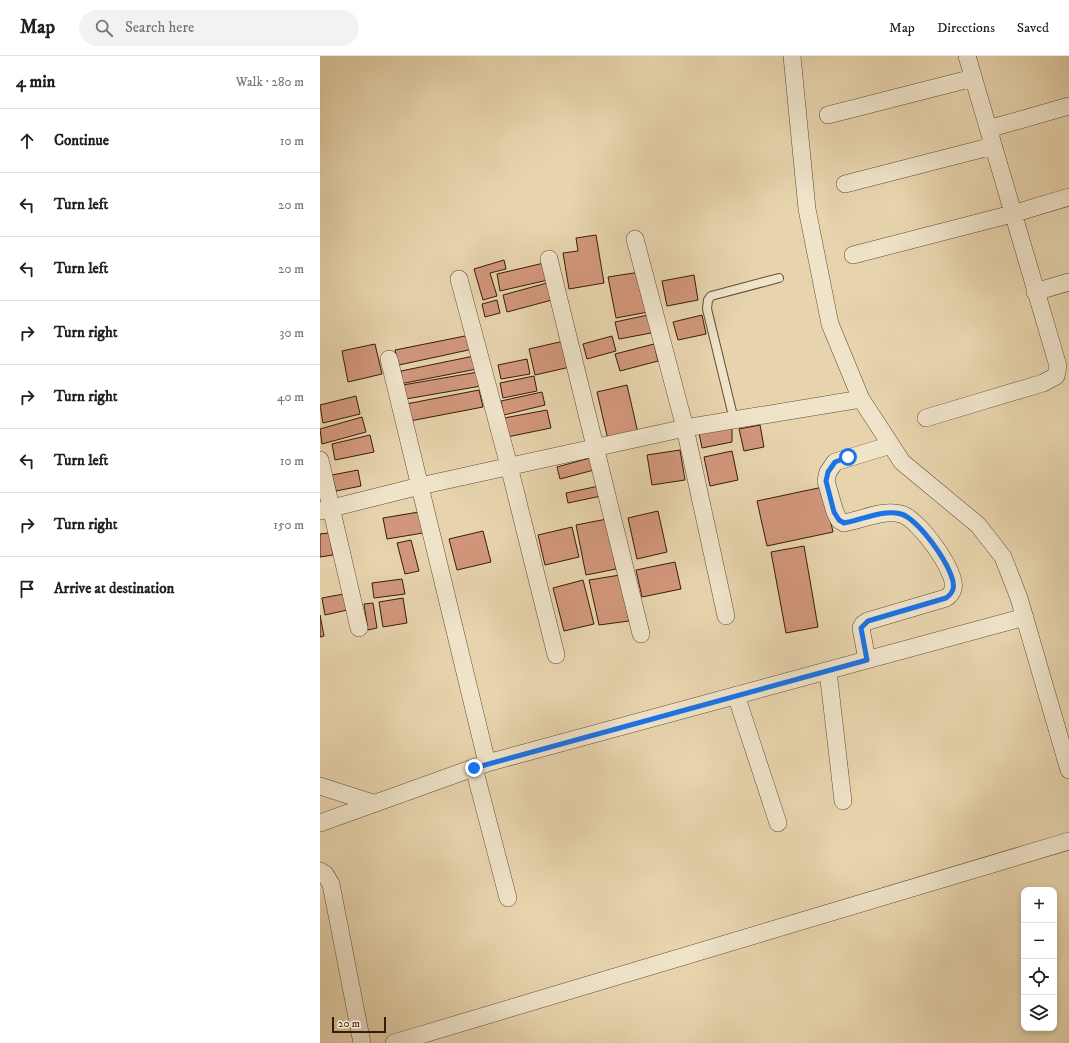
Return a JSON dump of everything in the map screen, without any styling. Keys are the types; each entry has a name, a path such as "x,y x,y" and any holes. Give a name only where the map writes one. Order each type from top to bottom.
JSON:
{"street":[{"path":"792,56 807,209 830,324 861,399 902,462 978,525 1003,557 1025,617 1069,770"},
{"path":"926,418 1043,383 1056,376 1058,366 1012,214 967,56"},
{"path":"828,115 973,78"},
{"path":"988,129 1069,106"},
{"path":"845,184 993,146"},
{"path":"853,255 1012,214 1069,197"},
{"path":"635,239 685,428 726,616"},
{"path":"549,259 641,634"},
{"path":"459,279 509,466 556,655"},
{"path":"1035,292 1069,282"},
{"path":"389,359 420,486 481,765 508,898"},
{"path":"325,510 420,486 685,428 861,399"},
{"path":"867,660 861,628 863,624 868,621 946,598 951,594 954,588 953,582 939,552 921,529 904,514 883,514 844,523 839,520 834,512 826,481 828,472 835,462 891,445"},
{"path":"320,460 325,510 359,628"},
{"path":"320,823 481,765 1025,617"},
{"path":"828,671 843,801"},
{"path":"736,695 778,823"},
{"path":"320,786 373,803"},
{"path":"394,1043 1069,841"},
{"path":"320,871 325,874 331,884 362,1043"}],"lane":[{"path":"734,420 707,308 708,300 711,296 779,278"}],"building":[{"path":"596,235 604,283 569,289 563,253 578,251 576,238"},
{"path":"504,260 506,269 490,273 497,296 483,300 474,269"},
{"path":"544,263 548,280 500,291 497,274"},
{"path":"640,272 648,312 616,318 608,277"},
{"path":"694,275 698,300 667,306 662,281"},
{"path":"547,283 552,300 507,312 503,295"},
{"path":"497,300 500,313 485,317 482,304"},
{"path":"648,315 651,333 619,339 615,322"},
{"path":"702,315 706,334 678,340 673,322"},
{"path":"470,335 473,349 399,365 395,350"},
{"path":"612,336 616,351 587,359 583,344"},
{"path":"564,341 570,367 535,375 529,349"},
{"path":"375,344 382,374 348,382 342,351"},
{"path":"654,344 658,361 620,371 615,354"},
{"path":"474,356 477,369 400,384 401,371"},
{"path":"527,359 530,374 501,379 498,365"},
{"path":"478,372 481,386 406,399 403,385"},
{"path":"534,376 537,391 503,398 500,383"},
{"path":"627,385 638,433 608,440 597,392"},
{"path":"479,390 483,407 410,421 406,404"},
{"path":"542,392 545,405 504,415 501,401"},
{"path":"356,396 360,414 323,423 320,405"},
{"path":"547,410 551,428 507,437 504,418"},
{"path":"362,417 366,432 322,444 320,429"},
{"path":"732,425 732,442 702,448 699,433"},
{"path":"760,425 764,447 744,451 739,429"},
{"path":"370,435 374,452 335,460 332,444"},
{"path":"680,450 685,480 652,485 647,455"},
{"path":"732,451 738,480 710,486 704,457"},
{"path":"590,458 594,470 560,479 557,467"},
{"path":"358,470 361,486 336,491 332,475"},
{"path":"599,486 601,496 568,503 566,493"},
{"path":"823,487 833,532 767,546 757,501"},
{"path":"658,511 667,552 637,559 628,518"},
{"path":"419,512 423,533 387,539 383,518"},
{"path":"607,519 616,569 586,575 576,525"},
{"path":"572,527 579,557 545,565 538,535"},
{"path":"483,531 491,562 457,570 449,539"},
{"path":"329,533 333,555 320,557 320,534"},
{"path":"411,540 419,571 405,574 397,543"},
{"path":"804,546 818,627 786,633 771,552"},
{"path":"675,562 681,589 642,597 636,570"},
{"path":"620,575 629,621 599,625 589,580"},
{"path":"402,579 405,594 374,598 372,583"},
{"path":"583,580 594,624 564,631 553,588"},
{"path":"349,593 352,609 325,615 322,598"},
{"path":"403,598 407,623 383,627 379,602"},
{"path":"373,603 377,628 368,630 364,604"},
{"path":"320,615 324,636 320,637"}],"route":[{"path":"474,768 487,763 867,660 861,628 863,624 868,621 946,598 951,594 954,588 953,582 939,552 921,529 904,514 883,514 844,523 839,520 834,512 826,481 828,472 835,462 848,457"}]}
